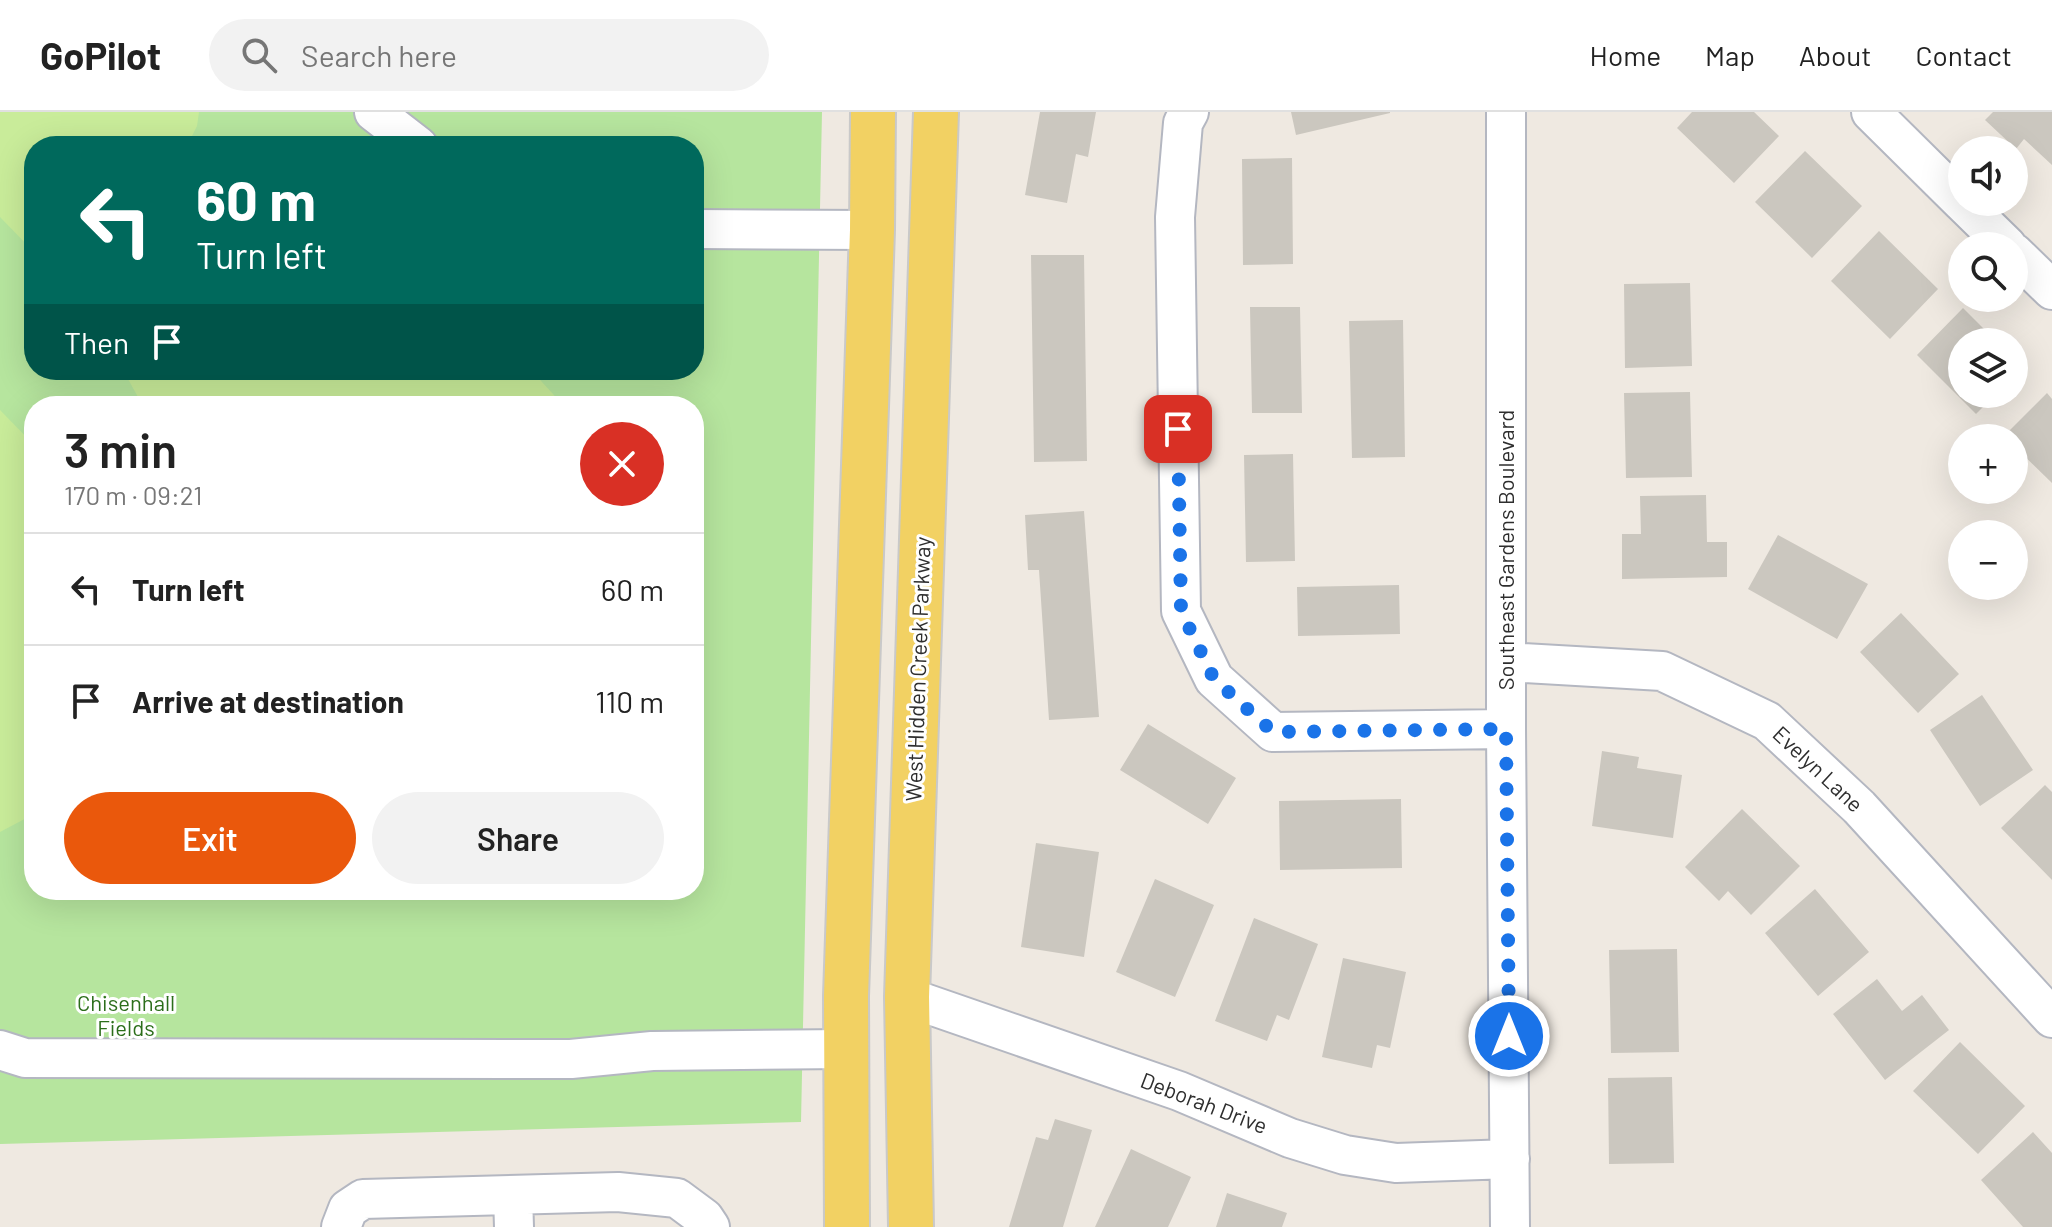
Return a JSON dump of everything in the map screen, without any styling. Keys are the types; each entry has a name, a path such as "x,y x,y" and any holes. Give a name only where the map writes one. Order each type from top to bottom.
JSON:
{"main road":[{"path":"847,1227 846,996 872,230 873,112"},
{"name":"West Hidden Creek Parkway","path":"911,1227 907,997 936,112"},
{"path":"872,230 933,232"}],"street":[{"path":"374,112 405,136"},
{"path":"1189,112 1183,123 1175,217 1181,611 1214,679 1273,732 1506,729"},
{"name":"Southeast Gardens Boulevard","path":"1506,112 1510,1227"},
{"path":"1871,112 1948,188"},
{"path":"1976,216 1993,232"},
{"path":"704,229 872,230"},
{"path":"2028,267 2052,290"},
{"name":"Evelyn Lane","path":"1506,662 1662,671 1767,721 1859,807 2052,1018"},
{"name":"Deborah Drive","path":"907,997 1164,1086 1290,1138 1345,1155 1396,1163 1510,1159"},
{"path":"0,1050 25,1058 571,1059 652,1051 847,1049"},
{"path":"341,1227 348,1209 363,1199 514,1211 618,1192 677,1198 704,1218 710,1227"}],"green space":[{"name":"Chisenhall Fields","path":"0,112 822,112 801,1122 0,1144"},
{"path":"0,112 199,112 192,136 24,136 24,242 0,217"},
{"path":"129,380 540,380 555,396 137,396"},
{"path":"0,410 24,435 24,819 0,832"}],"building":[{"path":"1040,112 1096,112 1088,157 1076,154 1067,203 1025,195"},
{"path":"1291,112 1390,112 1390,113 1296,135"},
{"path":"1692,112 1754,112 1779,136 1734,183 1677,128"},
{"path":"1993,112 2052,112 2052,165 2028,143 2028,136 2002,136 1985,120"},
{"path":"1805,151 1862,206 1812,258 1755,202"},
{"path":"1292,158 1293,264 1243,265 1242,159"},
{"path":"1879,231 1938,289 1890,339 1831,281"},
{"path":"1031,255 1084,255 1087,461 1034,462"},
{"path":"1690,283 1692,366 1625,368 1624,284"},
{"path":"1250,307 1300,307 1302,413 1252,413"},
{"path":"1959,312 1967,312 1983,328 1948,328 1948,386 1917,355"},
{"path":"1403,320 1405,457 1352,458 1349,321"},
{"path":"1690,392 1692,477 1626,478 1624,393"},
{"path":"2047,393 2052,399 2052,483 2028,460 2028,424 2016,424"},
{"path":"1293,454 1295,561 1246,562 1244,455"},
{"path":"1706,495 1707,542 1727,542 1727,577 1622,579 1622,534 1641,534 1640,496"},
{"path":"1084,511 1099,717 1049,720 1039,570 1028,570 1025,515"},
{"path":"1778,535 1868,584 1837,639 1748,589"},
{"path":"1399,585 1400,634 1298,636 1297,587"},
{"path":"1901,613 1959,674 1918,713 1860,652"},
{"path":"1982,695 2033,770 1980,806 1930,730"},
{"path":"1148,724 1236,778 1208,824 1120,770"},
{"path":"1602,751 1639,757 1637,768 1682,775 1673,838 1592,826"},
{"path":"2045,785 2052,792 2052,880 2001,828"},
{"path":"1401,799 1402,868 1280,870 1279,801"},
{"path":"1742,809 1800,866 1751,915 1728,891 1719,901 1685,867"},
{"path":"1036,843 1099,852 1084,957 1021,947"},
{"path":"1155,879 1214,905 1175,997 1116,972"},
{"path":"1815,889 1869,952 1818,996 1765,933"},
{"path":"1254,918 1318,944 1289,1020 1277,1015 1267,1041 1215,1021"},
{"path":"1677,949 1679,1052 1611,1053 1609,950"},
{"path":"1343,958 1406,972 1390,1048 1377,1045 1372,1068 1322,1057"},
{"path":"1877,979 1902,1011 1922,995 1949,1030 1885,1080 1833,1014"},
{"path":"1960,1042 2025,1106 1978,1154 1913,1091"},
{"path":"1672,1077 1674,1163 1609,1164 1608,1078"},
{"path":"1055,1119 1092,1130 1063,1227 1009,1227 1036,1137 1048,1140"},
{"path":"2033,1132 2052,1153 2052,1227 2023,1227 1981,1180"},
{"path":"1131,1149 1191,1177 1168,1227 1095,1227"},
{"path":"1227,1193 1287,1213 1282,1227 1216,1227"}],"route":[{"path":"1178,429 1181,611 1214,679 1273,732 1506,729 1509,1036"}]}
